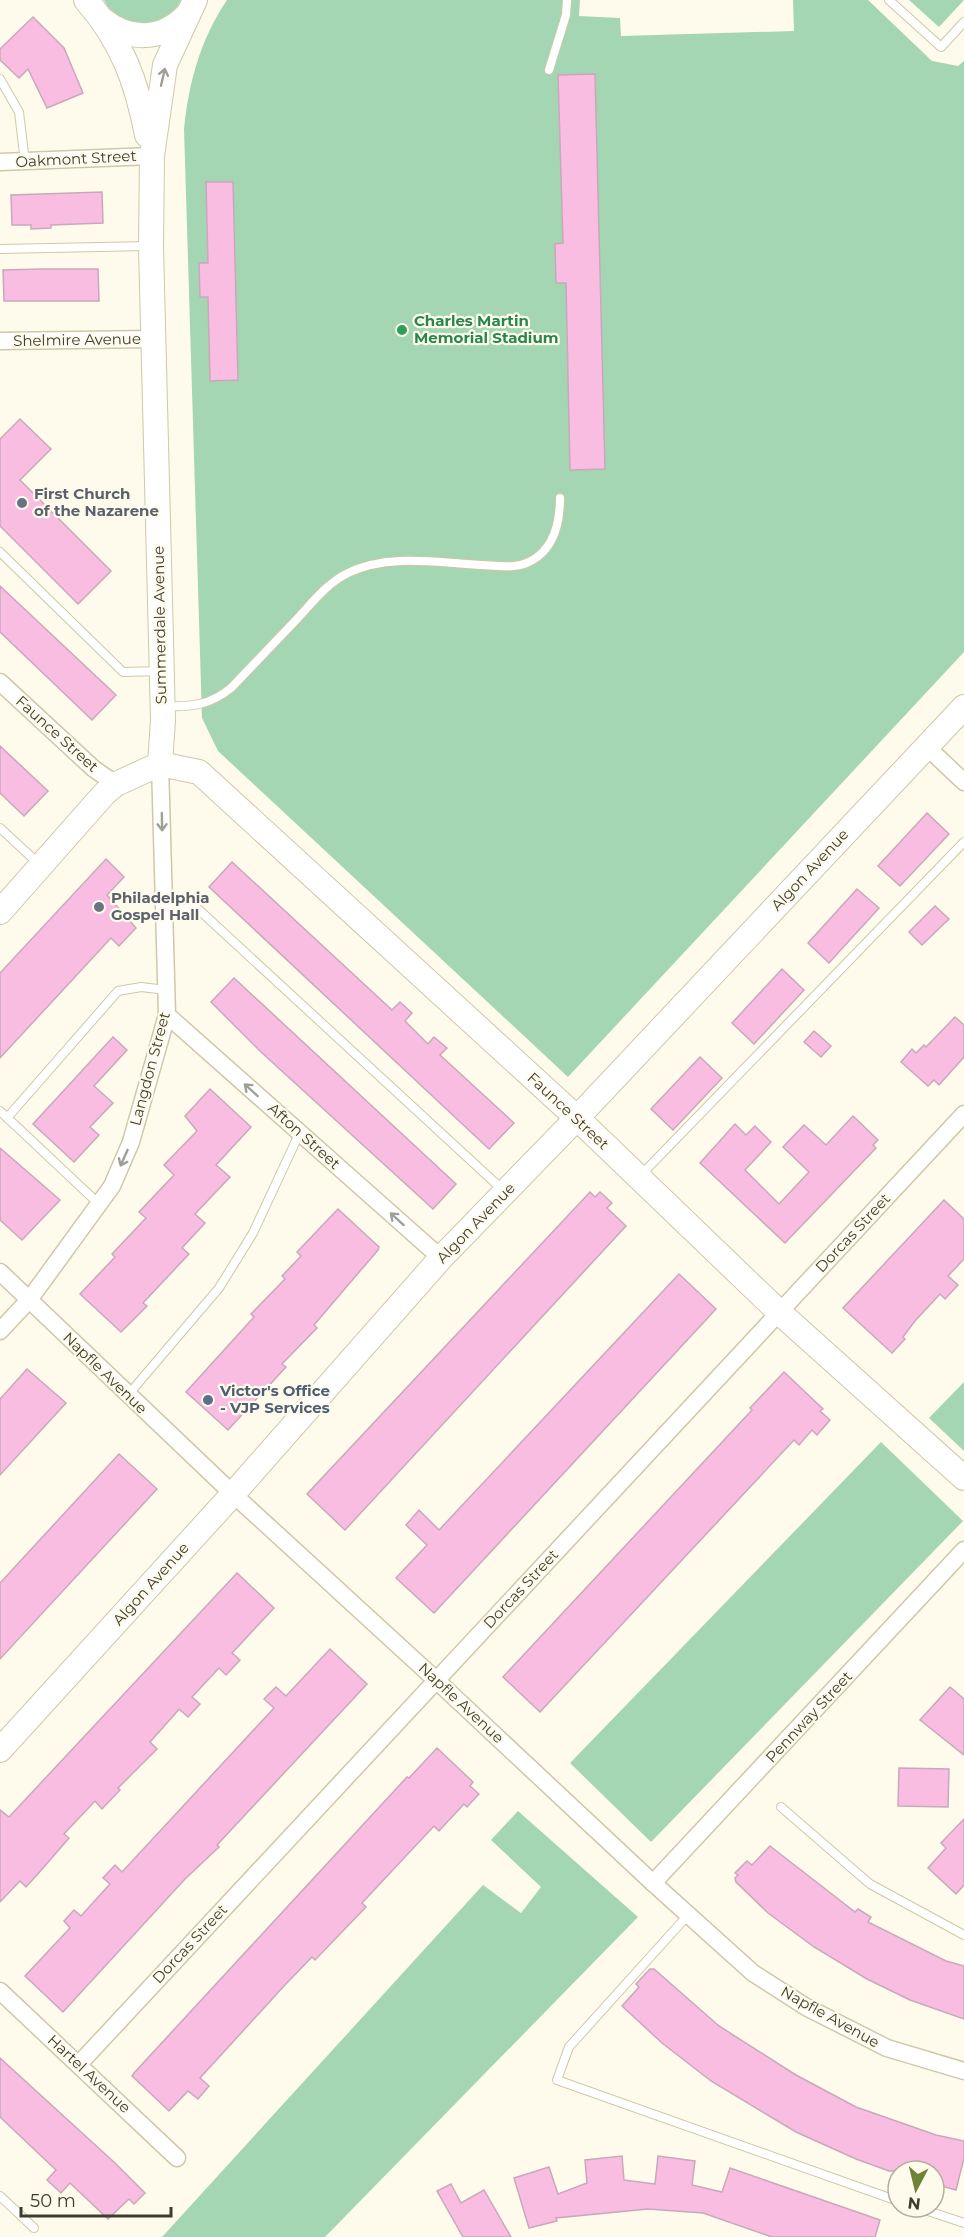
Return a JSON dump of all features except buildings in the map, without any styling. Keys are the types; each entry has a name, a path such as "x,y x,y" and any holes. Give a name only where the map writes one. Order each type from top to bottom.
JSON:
{"street":[{"path":"93,7 129,34 153,35 177,24 195,1"},
{"name":"Summerdale Avenue","path":"160,764 162,706 151,246 152,156 165,65 195,1"},
{"name":"Summerdale Avenue","path":"93,7 138,88 152,156"},
{"name":"Oakmont Street","path":"0,162 152,156"},
{"name":"Shelmire Avenue","path":"0,341 153,339"},
{"name":"Faunce Street","path":"0,681 94,769 116,784"},
{"name":"Algon Avenue","path":"0,1750 233,1494 441,1258 577,1118 964,708"},
{"path":"927,747 964,782"},
{"path":"0,912 116,784 160,764"},
{"name":"Faunce Street","path":"160,764 199,772 577,1118 779,1312 964,1478"},
{"name":"Langdon Street","path":"0,1331 29,1300 112,1186 131,1142 167,1015 160,764"},
{"name":"Afton Street","path":"167,1015 441,1258"},
{"name":"Dorcas Street","path":"79,2064 964,1113"},
{"name":"Napfle Avenue","path":"0,1272 233,1494 753,1973 806,2007 887,2048 964,2071"},
{"name":"Pennway Street","path":"653,1883 964,1550"},
{"name":"Hartel Avenue","path":"0,1991 177,2158"}],"lane":[{"path":"549,70 566,15 567,0"},
{"path":"889,0 941,47 964,22"},
{"path":"0,79 19,112 25,162"},
{"path":"0,249 151,246"},
{"path":"162,706 194,707 216,700 231,688 326,588 346,574 371,564 399,561 513,567 532,561 547,547 557,531 560,519 560,498"},
{"path":"0,552 123,672 161,671"},
{"path":"0,828 41,866"},
{"path":"639,1177 964,842"},
{"path":"164,908 198,909 506,1192"},
{"path":"99,1204 3,1114 118,991 141,987 166,990"},
{"path":"128,1395 219,1288 253,1233 300,1132"},
{"path":"781,1807 870,1884 964,1935"},
{"path":"688,1915 569,2047 557,2080 886,2197"},
{"path":"0,2196 34,2228"},
{"path":"946,2217 964,2223"}],"green space":[{"path":"104,0 181,0 165,18 142,24 120,18"},
{"path":"227,0 580,0 579,16 620,18 621,36 794,31 793,0 868,0 932,61 958,66 964,61 964,652 568,1077 218,751 202,718 184,129 197,62 210,30"},
{"path":"909,0 964,0 939,27"},
{"path":"964,1382 964,1451 929,1418"},
{"path":"881,1442 963,1521 651,1842 570,1763"},
{"path":"518,1811 638,1917 325,2237 162,2237 483,1885 521,1913 541,1887 491,1840"}],"place":[{"name":"Charles Martin Memorial Stadium","path":"402,330"},
{"name":"First Church of the Nazarene","path":"22,503"},
{"name":"Philadelphia Gospel Hall","path":"99,907"},
{"name":"Victor's Office - VJP Services","path":"208,1400"}]}
